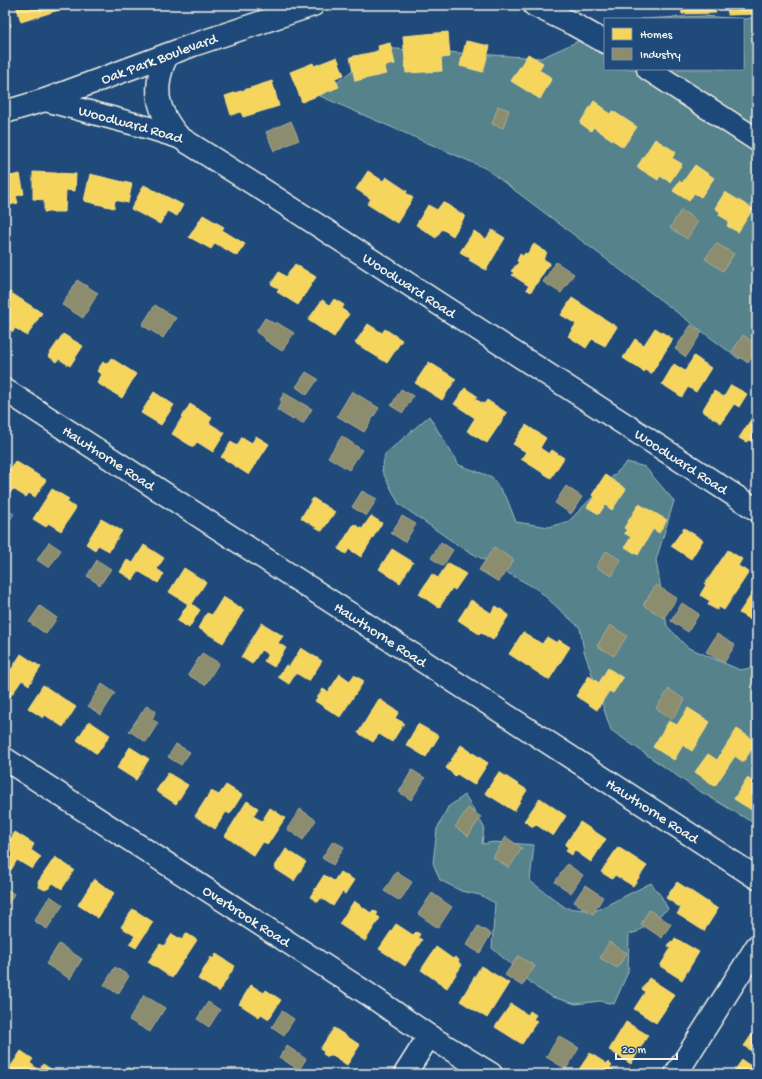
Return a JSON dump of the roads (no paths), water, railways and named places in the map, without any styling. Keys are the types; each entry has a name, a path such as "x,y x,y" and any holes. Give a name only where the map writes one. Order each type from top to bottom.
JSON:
{"street":[{"name":"Oak Park Boulevard","path":"5,112 45,100 167,55 313,5"},
{"path":"534,5 564,13 604,41"},
{"path":"167,55 159,76 157,90 165,118 180,138"},
{"path":"650,70 757,140"},
{"name":"Woodward Road","path":"45,100 153,129 180,138 265,191 757,510"},
{"name":"Hawthorne Road","path":"5,390 757,878"},
{"name":"Overbrook Road","path":"5,759 368,994 429,1036 490,1073"},
{"path":"676,1074 757,946"},
{"path":"404,1074 429,1036"}],"water":[{"path":"5,509 14,514 5,527"}]}
